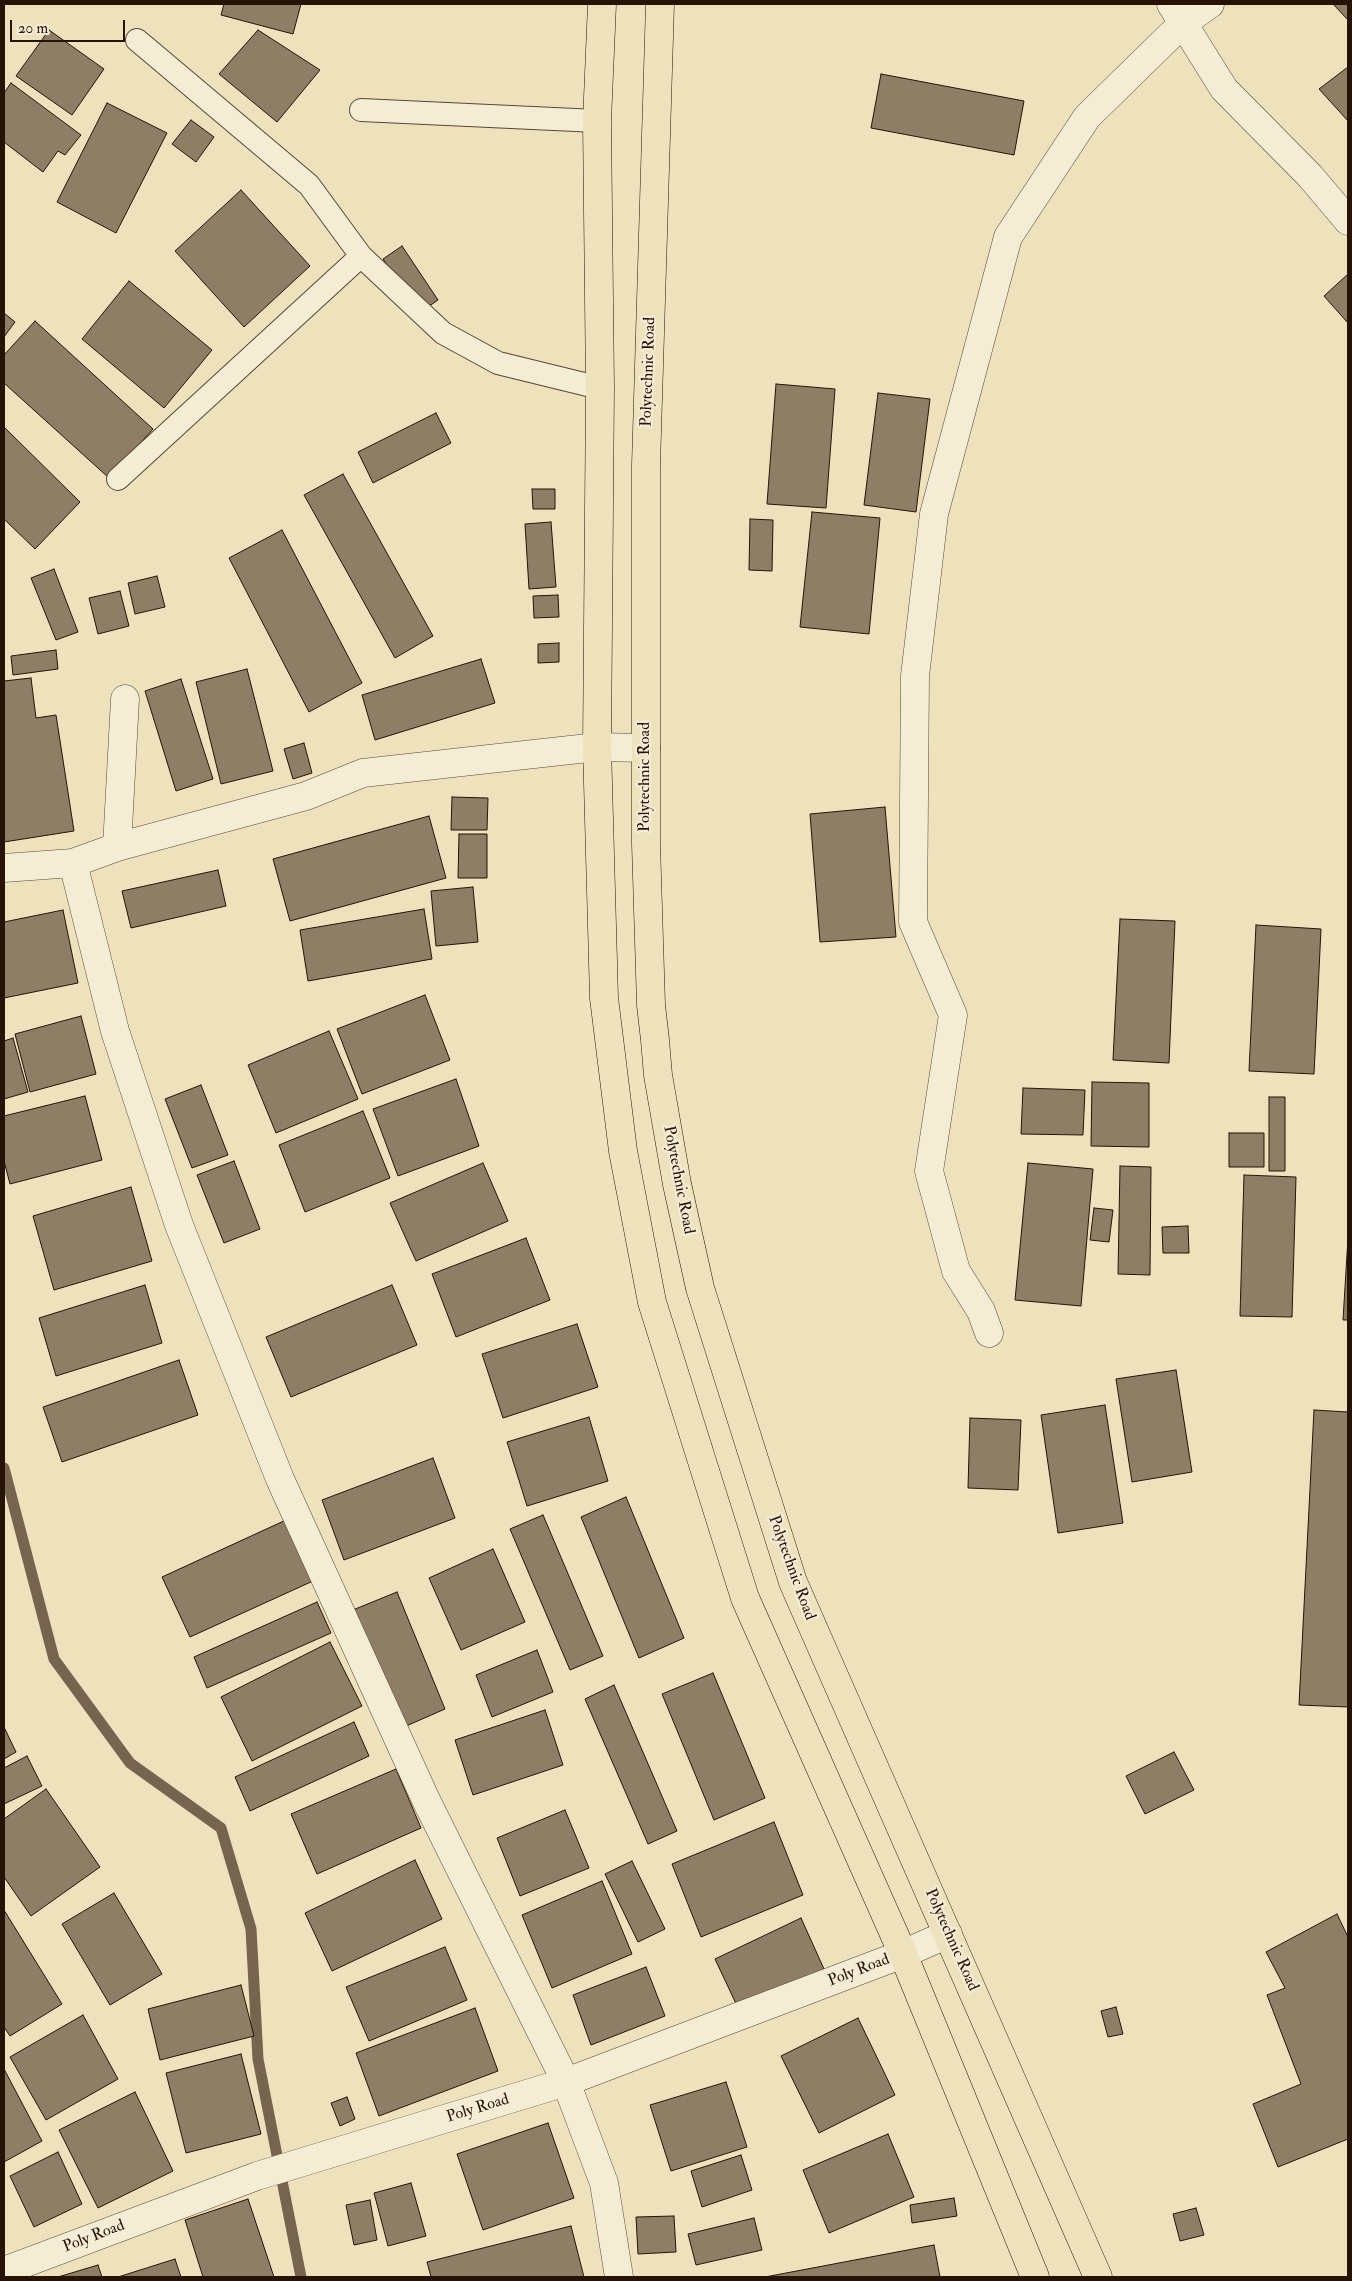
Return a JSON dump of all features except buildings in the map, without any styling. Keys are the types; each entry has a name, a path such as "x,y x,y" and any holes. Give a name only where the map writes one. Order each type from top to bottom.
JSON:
{"main road":[{"path":"602,4 597,121 600,388 597,747 604,998 623,1151 652,1302 745,1598 903,1954 1035,2277"},
{"name":"Polytechnic Road","path":"660,4 646,465 646,854 658,1075 677,1184 700,1288 793,1582 1098,2277"}],"street":[{"path":"989,1333 981,1311 956,1271 929,1171 953,1015 913,922 915,676 934,514 1008,238 1087,116 1176,14 1210,4"},
{"path":"1176,14 1224,89 1310,176 1348,220"},
{"path":"117,847 125,699"},
{"path":"4,868 73,863 117,847 306,796 362,773 597,747 646,748"},
{"path":"73,863 115,1031 176,1216 280,1479 426,1800 566,2082 604,2183 619,2277"},
{"name":"Poly Road","path":"4,2271 257,2176 566,2082 903,1954 948,1934"}],"lane":[{"path":"138,40 309,185 360,256 443,333 498,364 600,388"},
{"path":"361,110 597,121"},
{"path":"118,480 360,256"}],"waterway":[{"path":"4,1468 54,1659 130,1763 221,1828 251,1929 258,2059 301,2277"}]}
